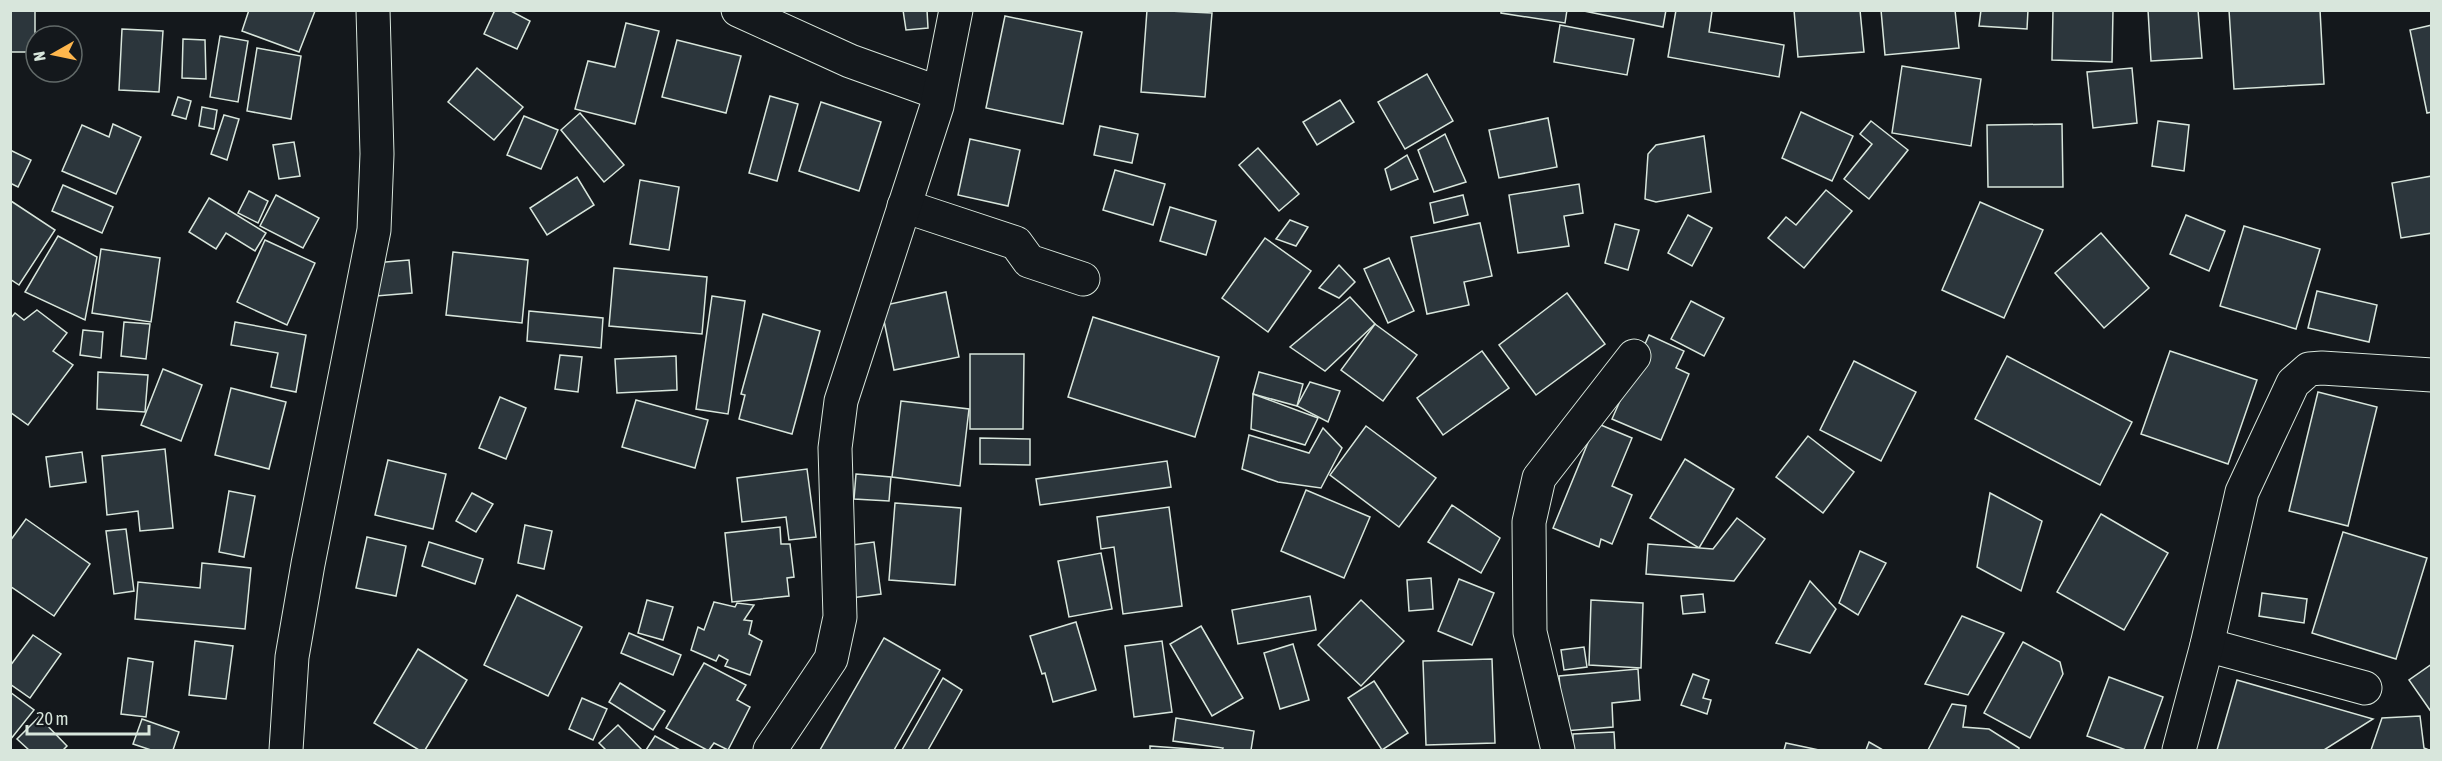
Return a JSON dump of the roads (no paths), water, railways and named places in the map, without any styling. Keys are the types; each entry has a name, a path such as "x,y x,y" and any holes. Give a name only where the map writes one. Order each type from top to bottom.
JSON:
{"street":[{"path":"286,750 292,657 374,230 377,154 373,10"},
{"path":"738,10 850,61 939,93"},
{"path":"770,750 831,659 840,617 835,448 841,401 939,93 956,10"},
{"path":"904,206 1016,243 1029,261 1083,279"},
{"path":"1558,750 1530,632 1529,522 1539,478 1634,356"},
{"path":"2179,750 2207,645 2242,492 2293,383 2310,369 2322,368 2432,375"},
{"path":"2207,645 2365,688"}]}
